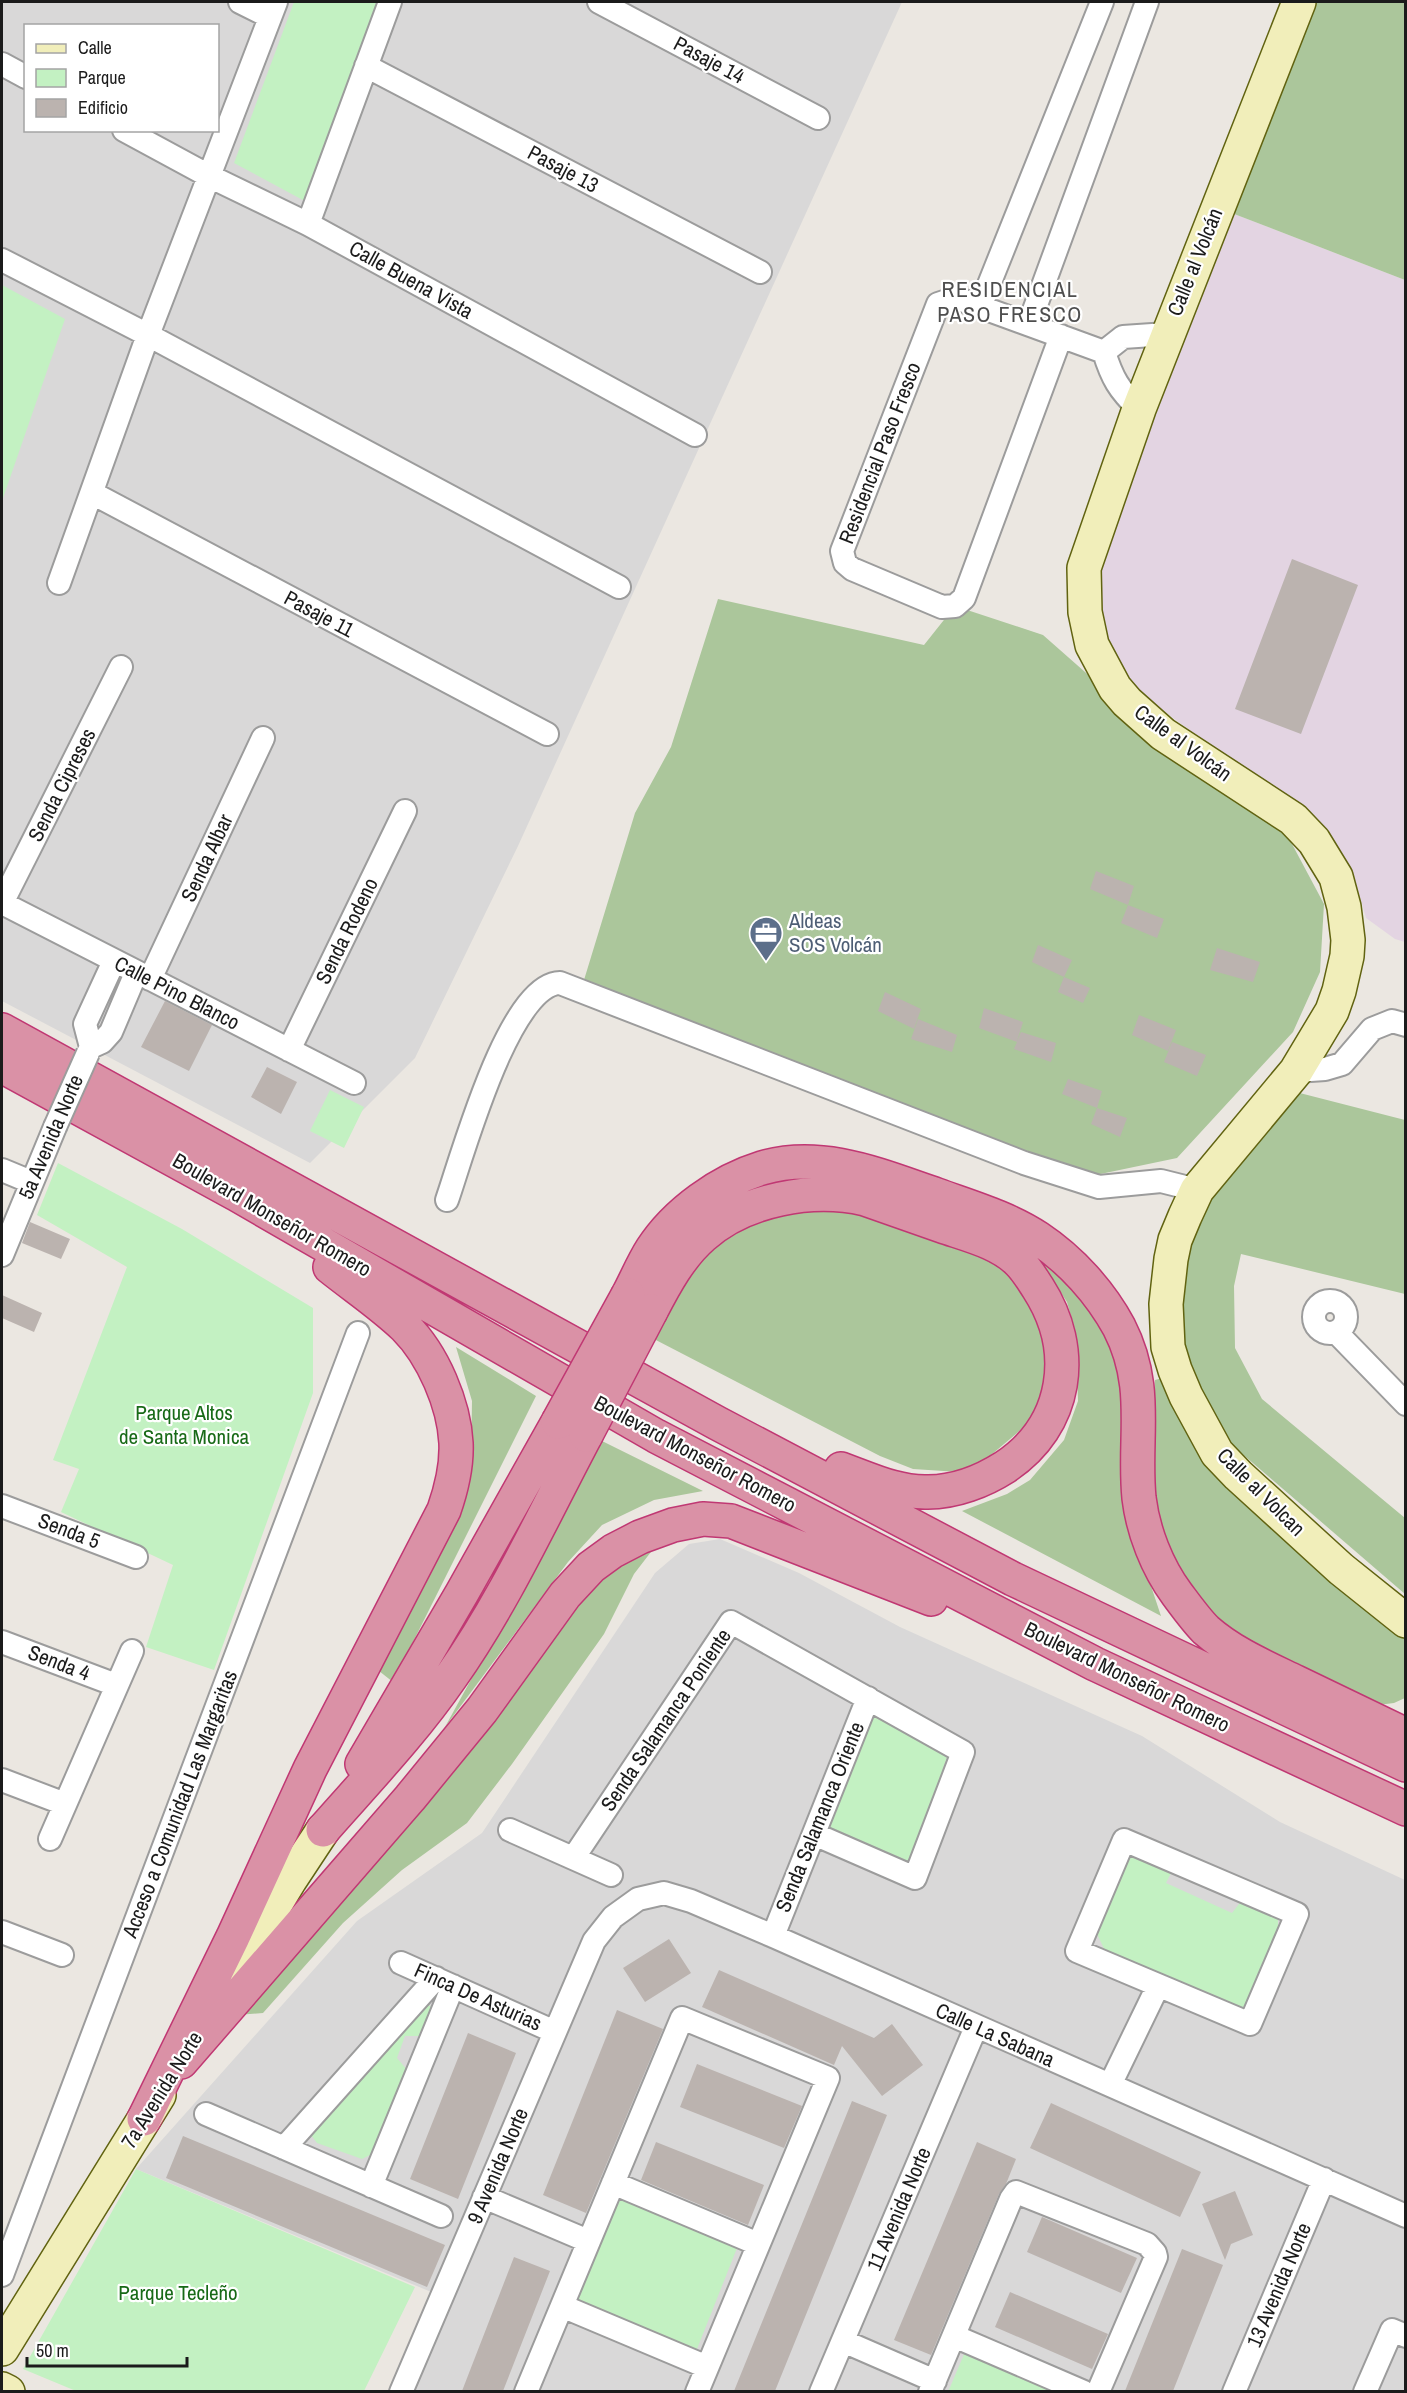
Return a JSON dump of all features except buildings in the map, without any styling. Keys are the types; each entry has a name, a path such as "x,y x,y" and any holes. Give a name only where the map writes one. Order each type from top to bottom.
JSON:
{"highway":[{"name":"Boulevard Monseñor Romero","path":"2,1030 717,1423 1013,1580 1406,1765"},
{"name":"Boulevard Monseñor Romero","path":"2,1066 236,1194 656,1436 1095,1664 1406,1809"},
{"path":"323,1830 462,1593 572,1429 639,1303 653,1248 683,1213 724,1185 762,1168 786,1163 816,1162 857,1168 983,1211 1035,1236 1063,1256 1094,1289 1119,1327 1131,1356 1140,1402 1139,1495 1142,1518 1154,1554 1175,1592 1206,1629 1242,1656 1406,1735"},
{"path":"144,2119 233,1936 310,1769 444,1510 455,1457 454,1430 444,1392 438,1375 420,1343 389,1313 236,1194"},
{"path":"639,1303 672,1272 704,1235 728,1220 765,1202 794,1196 804,1194 849,1195 865,1198 978,1238 1004,1250 1020,1262 1028,1273 1051,1308 1058,1329 1062,1366 1060,1386 1056,1406 1047,1425 1034,1443 1017,1458 993,1475 969,1485 929,1492 895,1489 717,1423"},
{"path":"180,2062 410,1798 482,1710 565,1595 591,1567 613,1551 640,1537 672,1525 703,1519 731,1521 1095,1664"},
{"path":"1370,1717 1406,1718"}],"street":[{"path":"59,583 148,335 273,9 240,2"},
{"path":"308,224 390,2"},
{"name":"Pasaje 14","path":"599,2 818,118"},
{"path":"980,307 1102,2"},
{"path":"1029,324 1147,2"},
{"name":"Calle al Volcán","path":"1197,1190 1296,1071 1332,1011 1343,977 1348,940 1344,908 1335,877 1314,841 1293,819 1163,734 1137,712 1115,688 1092,645 1088,630 1085,612 1084,568 1167,334 1299,2"},
{"path":"2,64 24,76"},
{"name":"Pasaje 13","path":"366,66 760,272"},
{"name":"Calle Buena Vista","path":"128,132 209,176 308,224 695,435"},
{"path":"2,260 148,335 619,587"},
{"name":"Residencial Paso Fresco","path":"1061,336 964,598 955,606 942,607 852,569 845,563 842,551 938,304 956,298 1029,324 1104,352"},
{"path":"1139,409 1119,390 1104,352 1123,337 1167,334"},
{"name":"Pasaje 11","path":"92,493 547,734"},
{"name":"Senda Cipreses","path":"2,903 121,667"},
{"name":"Senda Albar","path":"143,976 263,738"},
{"name":"Senda Rodeno","path":"289,1050 405,811"},
{"name":"Calle Pino Blanco","path":"2,903 354,1083"},
{"path":"90,1050 85,1024 114,961"},
{"name":"5a Avenida Norte","path":"2,1255 31,1182 90,1050 111,1032 143,976"},
{"path":"447,1200 494,1066 508,1033 531,1000 544,987 553,983 560,983 1024,1162 1098,1187 1161,1181 1197,1190"},
{"path":"1296,1071 1324,1069 1342,1064 1372,1029 1392,1021 1406,1025"},
{"path":"2,1170 31,1182"},
{"name":"Calle al Volcan","path":"1197,1190 1175,1240 1166,1304 1168,1347 1196,1417 1217,1453 1238,1475 1341,1569 1406,1621"},
{"path":"1336,1332 1404,1402"},
{"name":"Acceso a Comunidad Las Margaritas","path":"2,2275 358,1333"},
{"name":"Senda 5","path":"2,1506 136,1557"},
{"name":"Senda Salamanca Poniente","path":"574,1857 731,1622 868,1698"},
{"name":"Senda 4","path":"2,1642 116,1685"},
{"path":"50,1839 132,1651"},
{"path":"814,1834 915,1878 963,1752 868,1698"},
{"name":"Senda Salamanca Oriente","path":"773,1936 868,1698"},
{"path":"2,1780 65,1804"},
{"name":"7a Avenida Norte","path":"2,2349 323,1830"},
{"path":"510,1830 611,1875"},
{"path":"1124,1840 1297,1914 1250,2024 1158,1986 1077,1951 1124,1840"},
{"name":"Calle La Sabana","path":"594,1941 613,1917 638,1899 664,1893 691,1901 1406,2216"},
{"path":"2,1932 62,1955"},
{"name":"9 Avenida Norte","path":"401,2391 594,1941"},
{"name":"Finca De Asturias","path":"401,1963 555,2032"},
{"path":"284,2148 445,1982"},
{"path":"371,2186 445,1982"},
{"path":"1110,2085 1158,1986"},
{"path":"526,2391 682,2018 828,2078 697,2391"},
{"name":"11 Avenida Norte","path":"821,2391 976,2027"},
{"path":"206,2114 441,2216"},
{"name":"13 Avenida Norte","path":"1234,2391 1324,2179"},
{"path":"613,2183 759,2244"},
{"path":"843,2341 933,2386 1011,2199 1014,2193 1019,2192 1147,2244 1155,2253 1156,2257 1098,2391"},
{"path":"484,2197 588,2241"},
{"path":"561,2306 707,2367"},
{"path":"1365,2391 1392,2330 1406,2336"},
{"path":"954,2336 1084,2391"},
{"path":"2,2389 8,2391"}],"shaded area":[{"path":"2,2 902,2 518,846 415,1058 310,1163 2,1001"},
{"path":"1229,212 1405,280 1405,942 1395,939 1366,918 1354,876 1331,842 1251,774 1130,687 1110,653 1100,621 1098,584 1106,545"},
{"path":"720,1539 799,1573 900,1627 1142,1736 1280,1822 1405,1880 1405,2391 398,2391 436,2294 136,2169 357,1921 482,1833 655,1573 689,1544"}],"green space":[{"path":"294,2 390,2 314,206 234,163"},
{"path":"1307,2 1405,2 1405,280 1229,212"},
{"path":"2,285 65,319 2,501"},
{"path":"718,599 924,645 955,606 1043,635 1186,761 1284,829 1324,904 1320,972 1293,1032 1177,1158 1086,1177 584,980 635,813 671,747"},
{"path":"330,1090 364,1107 344,1148 310,1131"},
{"path":"1288,1090 1405,1120 1405,1294 1241,1254 1234,1286 1235,1348 1262,1399 1405,1518 1405,1594 1232,1445 1203,1408 1179,1358 1185,1237 1212,1186"},
{"name":"Parque Altos de Santa Monica","path":"58,1163 182,1229 313,1308 313,1393 214,1670 146,1647 173,1565 61,1512 79,1469 53,1460 127,1267 37,1215"},
{"path":"852,1209 996,1257 1029,1290 1047,1353 1044,1388 1030,1422 985,1460 959,1472 913,1469 880,1456 652,1338 693,1270 714,1249 740,1231 767,1219 796,1211"},
{"path":"1037,1256 1086,1293 1115,1347 1144,1565 1161,1616 962,1511 1007,1494 1030,1480 1064,1440 1078,1401 1076,1334 1067,1302"},
{"path":"456,1347 536,1396 393,1682 379,1671 471,1465 472,1401"},
{"path":"1166,1377 1405,1626 1405,1698 1394,1703 1378,1705 1231,1634 1193,1594 1159,1536 1152,1476 1155,1380"},
{"path":"602,1441 703,1491 654,1500 602,1525 568,1562 445,1727"},
{"path":"654,1548 634,1574 604,1634 512,1764 467,1823 402,1870 343,1923 263,2013 237,2015 606,1573"},
{"path":"870,1713 947,1757 910,1863 822,1828"},
{"path":"1138,1851 1173,1869 1166,1883 1232,1913 1242,1900 1278,1919 1278,1934 1251,2000 1239,2011 1107,1955 1097,1934 1122,1860"},
{"path":"425,2003 435,2009 423,2036 405,2036 397,2058 408,2071 376,2152 362,2159 317,2143 308,2131"},
{"name":"Parque Tecleño","path":"136,2169 415,2287 364,2391 76,2391 23,2369"},
{"path":"617,2196 737,2248 697,2349 576,2302"},
{"path":"965,2352 1055,2392 948,2392"}],"place":[{"name":"Aldeas SOS Volcán","path":"766,962"}],"district":[{"name":"RESIDENCIAL PASO FRESCO","path":"1010,302"}]}
